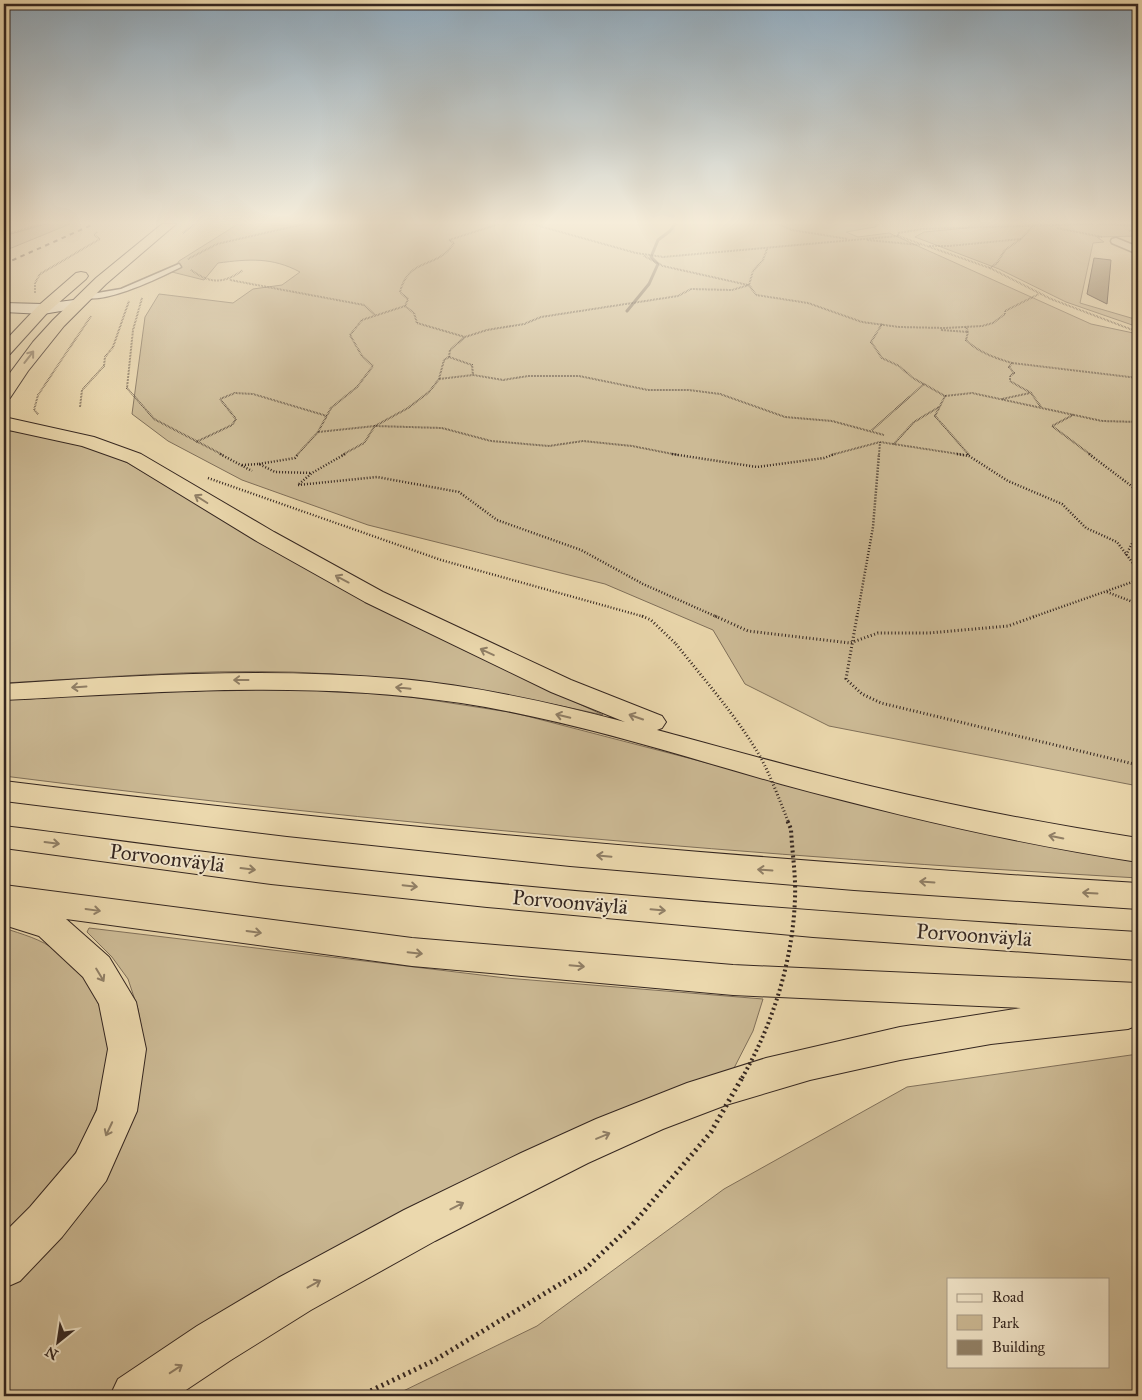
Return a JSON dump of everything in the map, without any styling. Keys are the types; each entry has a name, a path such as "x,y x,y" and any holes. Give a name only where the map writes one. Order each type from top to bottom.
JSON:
{"highway":[{"path":"4,351 46,306 66,289"},
{"path":"4,394 33,352 79,301 93,289"},
{"path":"4,423 87,441 111,448 134,458 266,537 374,597 561,686 620,711 679,732 739,752 835,778 898,802"},
{"path":"4,692 169,681 288,680 460,694 582,720 832,787 1005,827 1138,850"},
{"path":"4,791 294,826 511,848 744,868 1138,896"},
{"name":"Porvoonväylä","path":"4,837 270,872 512,896 749,918 1138,946"},
{"path":"4,898 422,953 733,980 1138,998"},
{"path":"4,912 51,926 96,967 117,1002 127,1049 117,1111 91,1167 46,1222 4,1265"},
{"path":"135,1396 262,1314 413,1229 536,1167 603,1136 681,1104 765,1076 918,1039 1063,1018 1138,1012"}],"street":[{"path":"4,308 46,306 79,301"},
{"path":"4,304 46,306"}],"lane":[{"path":"79,301 128,289"}],"path":[{"path":"280,289 364,305 375,315"},
{"path":"401,289 400,292 408,299 405,306"},
{"path":"690,289 678,296 541,317 524,324 487,330 465,337 450,350 449,357 444,360 440,379 428,392 408,408 375,426 364,443 312,473 298,485 377,477 459,492 497,520 581,550 643,584 748,631 852,642 878,633 929,633 1008,626 1138,580"},
{"path":"705,289 734,289"},
{"path":"751,289 763,297 810,302 851,319 882,324 968,332"},
{"path":"1031,289 1138,332"},
{"path":"930,328 991,324 1005,314 1005,311 1020,304 1025,298 1040,294"},
{"path":"39,416 34,410 38,395 89,321 93,308 101,296 125,297 129,300 128,306 113,347 105,357 104,366 82,390 80,407"},
{"path":"142,298 134,330 127,388 154,419 252,471"},
{"path":"240,465 295,458 318,432 331,408 357,387 373,366 362,356 350,335 362,320 405,306"},
{"path":"405,306 414,313 417,323 465,337"},
{"path":"882,324 870,342 882,358 899,366 945,396 972,393 1102,421 1138,422"},
{"path":"966,327 968,332 966,340 972,346 981,349 987,355 1012,363 1138,378"},
{"path":"449,357 472,365 473,375"},
{"path":"1012,363 1009,368 1014,372 1010,376 1010,381 1031,393 1041,408"},
{"path":"440,379 473,375 503,380 528,376 579,376 648,390 689,390 720,394 785,417 832,421 884,435"},
{"path":"871,430 924,384"},
{"path":"196,442 232,425 236,419 220,399 235,393 253,394 327,416"},
{"path":"1000,399 1031,393"},
{"path":"945,396 935,416 969,456 1008,481 1062,504 1086,528 1117,542 1138,570"},
{"path":"894,444 904,431 923,413 940,407"},
{"path":"1074,415 1052,426 1138,491"},
{"path":"318,432 375,426 442,428 491,441 549,446 583,441 632,446 695,459 757,467 824,458 850,449 880,442 969,456"},
{"path":"880,442 872,527 846,679 862,694 881,703 1138,765"},
{"path":"259,464 275,472 312,473"},
{"path":"204,477 441,560 638,614 651,620 676,644 733,716 756,749 772,780 791,829 795,898 788,956 776,1002 753,1059 711,1132 633,1224 585,1269 435,1360 360,1396"},
{"path":"1126,555 1138,532"},
{"path":"1106,591 1138,604"}],"green space":[{"path":"253,289 1014,289 1091,324 1138,334 1138,786 829,726 745,684 713,630 605,584 368,525 242,480 168,441 132,414 145,317 159,294 233,303"},
{"path":"1040,289 1083,289 1080,303 1138,320 1138,327 1066,302"},
{"path":"4,430 76,442 119,458 353,594 466,651 603,715 526,699 448,686 331,674 256,671 148,674 4,683"},
{"path":"266,686 379,692 515,713 923,819 1041,844 1138,859 1138,878 854,860 570,837 287,809 4,776 4,699"},
{"path":"4,928 44,943 61,955 87,982 94,993 104,1020 109,1058 103,1090 94,1114 70,1162 38,1205 4,1240"},
{"path":"89,928 506,978 763,999 753,1031 732,1072 177,1349 110,1396 4,1396 4,1285 40,1251 145,1047 138,1009 128,979 112,957 87,932"},
{"path":"1138,1054 1138,1396 393,1396 537,1326 724,1189 907,1087"}],"building":[{"path":"1088,289 1108,289 1107,304 1087,294"}],"waterway":[{"path":"627,311 645,289"}]}
